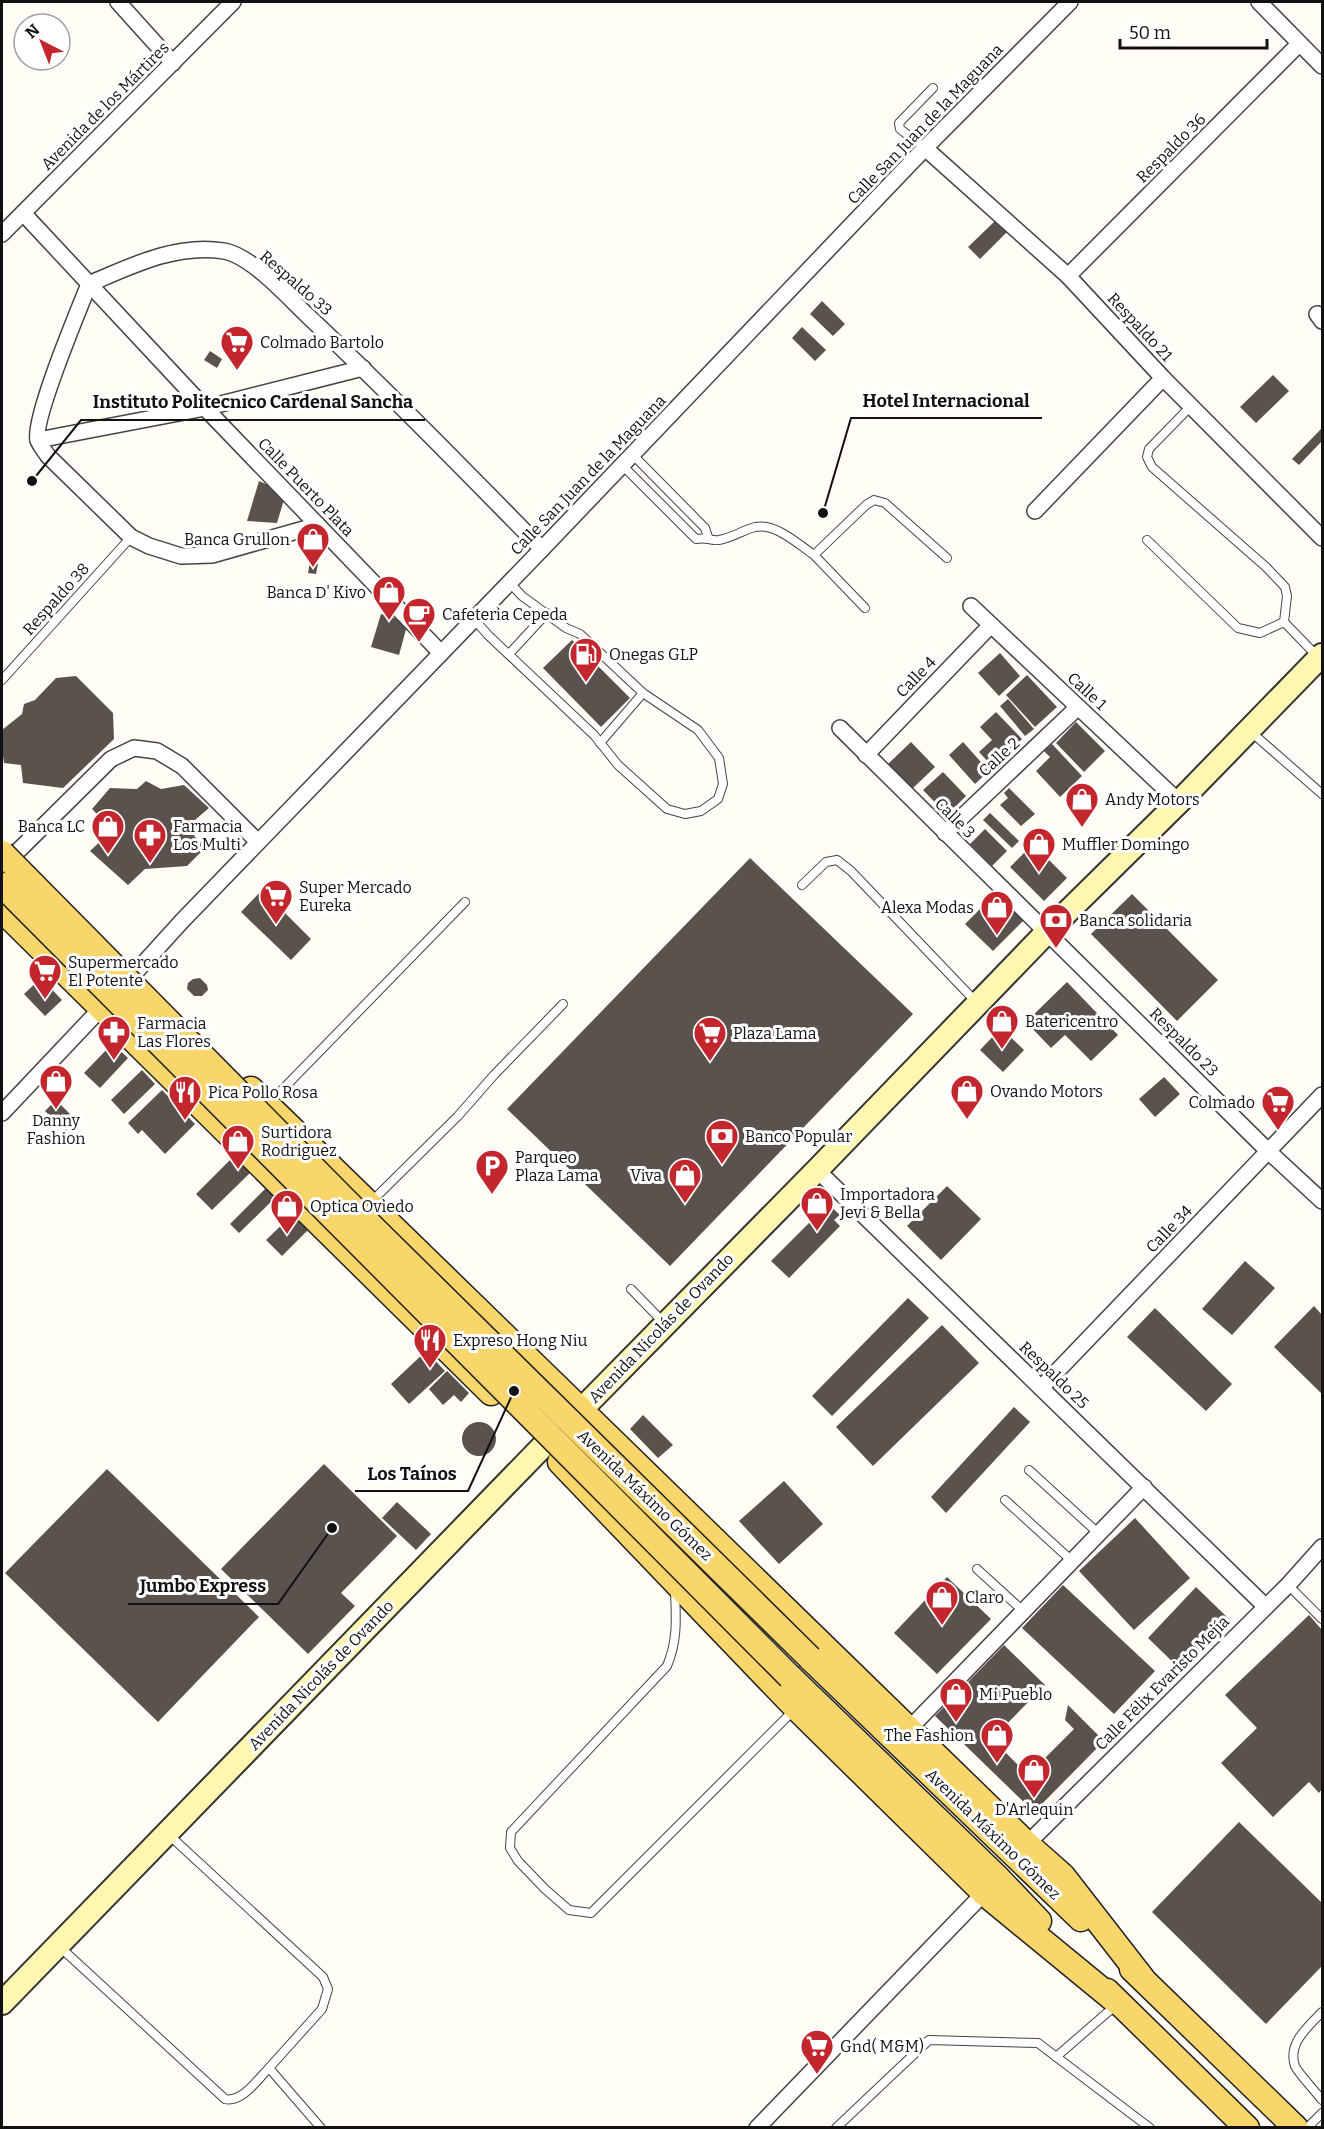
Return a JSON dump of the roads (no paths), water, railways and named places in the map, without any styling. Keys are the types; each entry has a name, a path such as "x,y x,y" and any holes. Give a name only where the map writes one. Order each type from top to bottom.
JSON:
{"main road":[{"name":"Avenida Nicolás de Ovando","path":"2,2003 544,1445 581,1410 1047,932 1179,802 1321,656"},
{"path":"6,849 1027,1844 1063,1876 1143,1979"},
{"name":"Avenida Máximo Gómez","path":"6,849 345,1200 810,1658 1296,2127"},
{"name":"Avenida Máximo Gómez","path":"2,885 790,1677 998,1878 1118,2003 1247,2127"},
{"path":"2,910 544,1445 796,1708 984,1893 1118,2003"}],"street":[{"path":"118,2 173,63"},
{"name":"Avenida de los Mártires","path":"2,234 233,2"},
{"name":"Calle San Juan de la Maguana","path":"100,1009 925,148 1070,2"},
{"path":"1259,2 1299,45 1323,66"},
{"name":"Respaldo 36","path":"1068,276 1299,45"},
{"name":"Respaldo 21","path":"925,148 1068,276 1163,378 1323,537"},
{"name":"Calle Puerto Plata","path":"23,213 204,408 441,653"},
{"name":"Respaldo 33","path":"89,284 132,266 171,254 202,249 227,252 256,267 363,368 542,549"},
{"path":"89,284 51,384 39,424 38,440 48,456 131,537 149,546 181,556 212,555 318,525"},
{"path":"38,440 204,408 363,368"},
{"path":"1035,511 1163,378"},
{"name":"Calle 1","path":"971,606 1179,802"},
{"name":"Calle 4","path":"866,755 991,625"},
{"name":"Calle 2","path":"945,833 1078,707"},
{"name":"Calle 3","path":"840,728 1047,932"},
{"path":"6,849 111,759 134,748 157,751 182,766 258,842"},
{"name":"Respaldo 23","path":"1047,932 1268,1152 1323,1201"},
{"path":"2,1113 100,1009"},
{"name":"Calle 34","path":"1041,1388 1323,1095"},
{"name":"Respaldo 25","path":"817,1170 1265,1606"},
{"path":"909,1729 1022,1610 1144,1487"},
{"name":"Calle Félix Evaristo Mejía","path":"1027,1844 1288,1585 1323,1547"},
{"path":"758,2127 984,1893"}],"lane":[{"path":"925,148 900,129 899,123 933,87"},
{"path":"1191,406 1149,449 1147,457 1152,467 1285,586 1287,596 1284,622"},
{"path":"627,459 696,539 708,537 722,540 757,527 774,529 814,555 865,608"},
{"path":"627,459 705,528 708,537"},
{"path":"814,555 874,500 885,503 947,558"},
{"name":"Respaldo 38","path":"2,680 131,537"},
{"path":"1147,540 1238,628 1260,633 1284,622"},
{"path":"474,620 600,743 618,765 667,808 685,814 701,811 718,799 723,784 719,758 698,730 643,693 580,634 566,628 522,596 509,582"},
{"path":"509,654 547,613"},
{"path":"1284,622 1321,656"},
{"path":"600,743 643,693"},
{"path":"1248,730 1323,794"},
{"path":"802,885 826,862 837,860 852,871 978,1003"},
{"path":"280,1092 465,902"},
{"path":"369,1204 458,1116 563,1004"},
{"path":"631,1289 665,1324"},
{"path":"1029,1470 1098,1533"},
{"path":"1005,1500 1071,1560"},
{"path":"977,1569 1022,1610"},
{"path":"675,1582 676,1627 674,1648 667,1666 511,1832 510,1848 518,1861 569,1910 591,1913 796,1708"},
{"path":"1288,1585 1323,1619"},
{"path":"57,1944 225,2099 238,2097 269,2068 322,2009 328,1989 323,1977 166,1833"},
{"path":"1056,2056 1118,2003"},
{"path":"1323,2012 1300,2035 1295,2048 1295,2066 1323,2100"},
{"path":"836,2127 929,2040 1038,2043 1150,2127"},
{"path":"269,2068 321,2127"},
{"path":"1307,2127 1323,2113"}],"place":[{"name":"Colmado Bartolo","path":"237,371"},
{"name":"Instituto Politecnico Cardenal Sancha","path":"32,481"},
{"name":"Hotel Internacional","path":"823,513"},
{"name":"Banca Grullon","path":"313,568"},
{"name":"Banca D' Kivo","path":"389,621"},
{"name":"Cafeteria Cepeda","path":"419,643"},
{"name":"Onegas GLP","path":"586,683"},
{"name":"Andy Motors","path":"1082,828"},
{"name":"Banca LC","path":"108,855"},
{"name":"Farmacia Los Multi","path":"150,864"},
{"name":"Muffler Domingo","path":"1039,873"},
{"name":"Super Mercado Eureka","path":"276,925"},
{"name":"Alexa Modas","path":"997,936"},
{"name":"Banca solidaria","path":"1056,949"},
{"name":"Supermercado El Potente","path":"45,1000"},
{"name":"Batericentro","path":"1002,1050"},
{"name":"Farmacia Las Flores","path":"114,1061"},
{"name":"Plaza Lama","path":"710,1062"},
{"name":"Danny Fashion","path":"56,1110"},
{"name":"Ovando Motors","path":"967,1120"},
{"name":"Pica Pollo Rosa","path":"185,1121"},
{"name":"Colmado","path":"1278,1131"},
{"name":"Banco Popular","path":"722,1165"},
{"name":"Surtidora Rodriguez","path":"238,1170"},
{"name":"Parqueo Plaza Lama","path":"492,1195"},
{"name":"Viva","path":"685,1204"},
{"name":"Importadora Jevi & Bella","path":"817,1232"},
{"name":"Optica Oviedo","path":"287,1235"},
{"name":"Expreso Hong Niu","path":"430,1369"},
{"name":"Los Taínos","path":"514,1391"},
{"name":"Jumbo Express","path":"332,1528"},
{"name":"Claro","path":"942,1626"},
{"name":"Mi Pueblo","path":"956,1723"},
{"name":"The Fashion","path":"997,1764"},
{"name":"D'Arlequin","path":"1034,1799"},
{"name":"Gnd( M&M)","path":"817,2075"}]}
